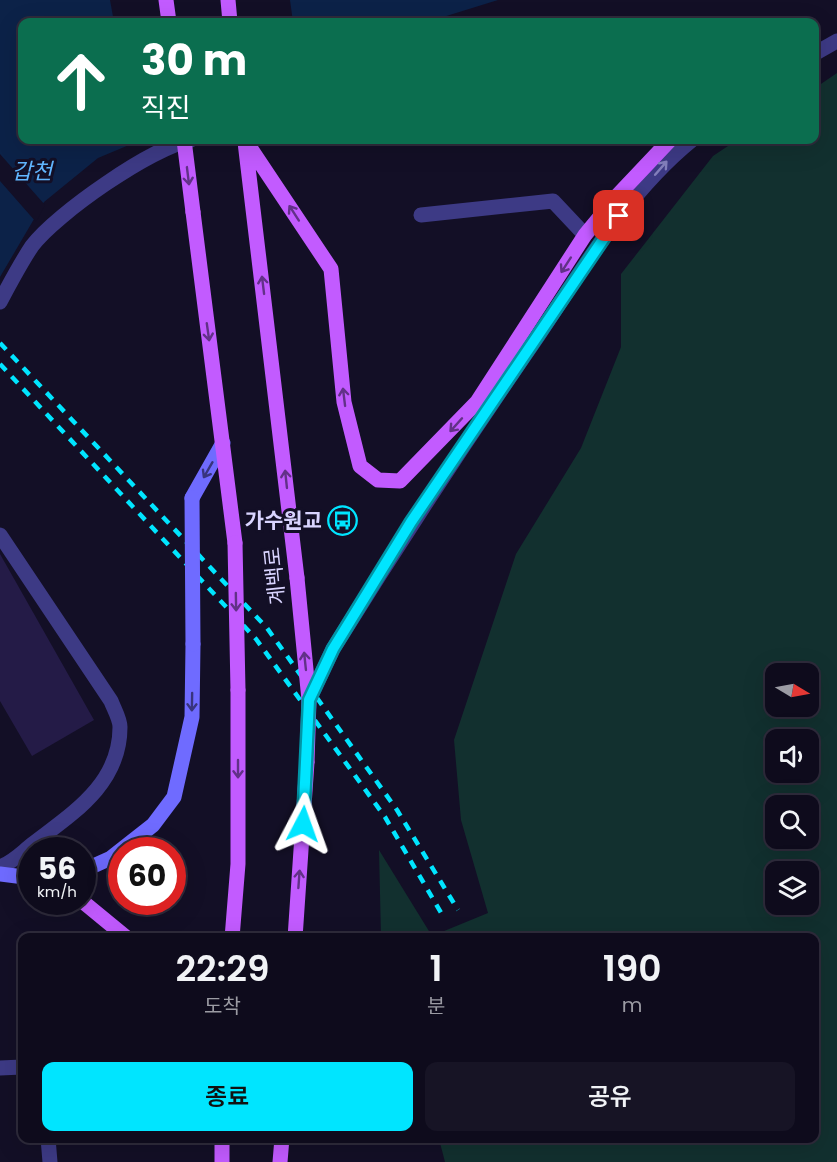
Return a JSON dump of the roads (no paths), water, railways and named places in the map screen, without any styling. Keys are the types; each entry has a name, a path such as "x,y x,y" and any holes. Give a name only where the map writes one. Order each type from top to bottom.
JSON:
{"main road":[{"path":"166,0 168,18"},
{"path":"228,0 230,18"},
{"name":"계백로","path":"184,144 236,543 238,864 232,933"},
{"name":"계백로","path":"246,144 297,578 309,700 295,933"},
{"path":"248,144 331,269 344,402 360,466 378,480 400,481 477,402 585,234 666,144"},
{"path":"96,865 111,858 144,831 174,796 192,717 192,498 224,443"},
{"path":"0,874 18,876"},
{"path":"96,913 121,933"},
{"path":"222,1143 222,1162"},
{"path":"280,1162 282,1143"}],"street":[{"path":"819,51 837,41"},
{"path":"0,302 33,245 60,216 124,171 182,144"},
{"path":"309,700 333,649 411,522 619,216 670,158 687,144"},
{"path":"421,215 553,201 585,234"},
{"path":"0,535 111,701 120,726 116,753 106,776 91,797 70,818 33,843 13,862 0,867"},
{"path":"0,1068 18,1067"},
{"path":"48,1143 50,1162"}],"water":[{"name":"갑천","path":"0,0 498,0 440,18 18,18 18,144 131,144 98,158 44,202 0,277"}],"railway":[{"path":"0,343 267,628 397,810 458,910"},
{"path":"0,364 256,639 385,817 443,916"}],"place":[{"name":"가수원교","path":"343,521"}]}
